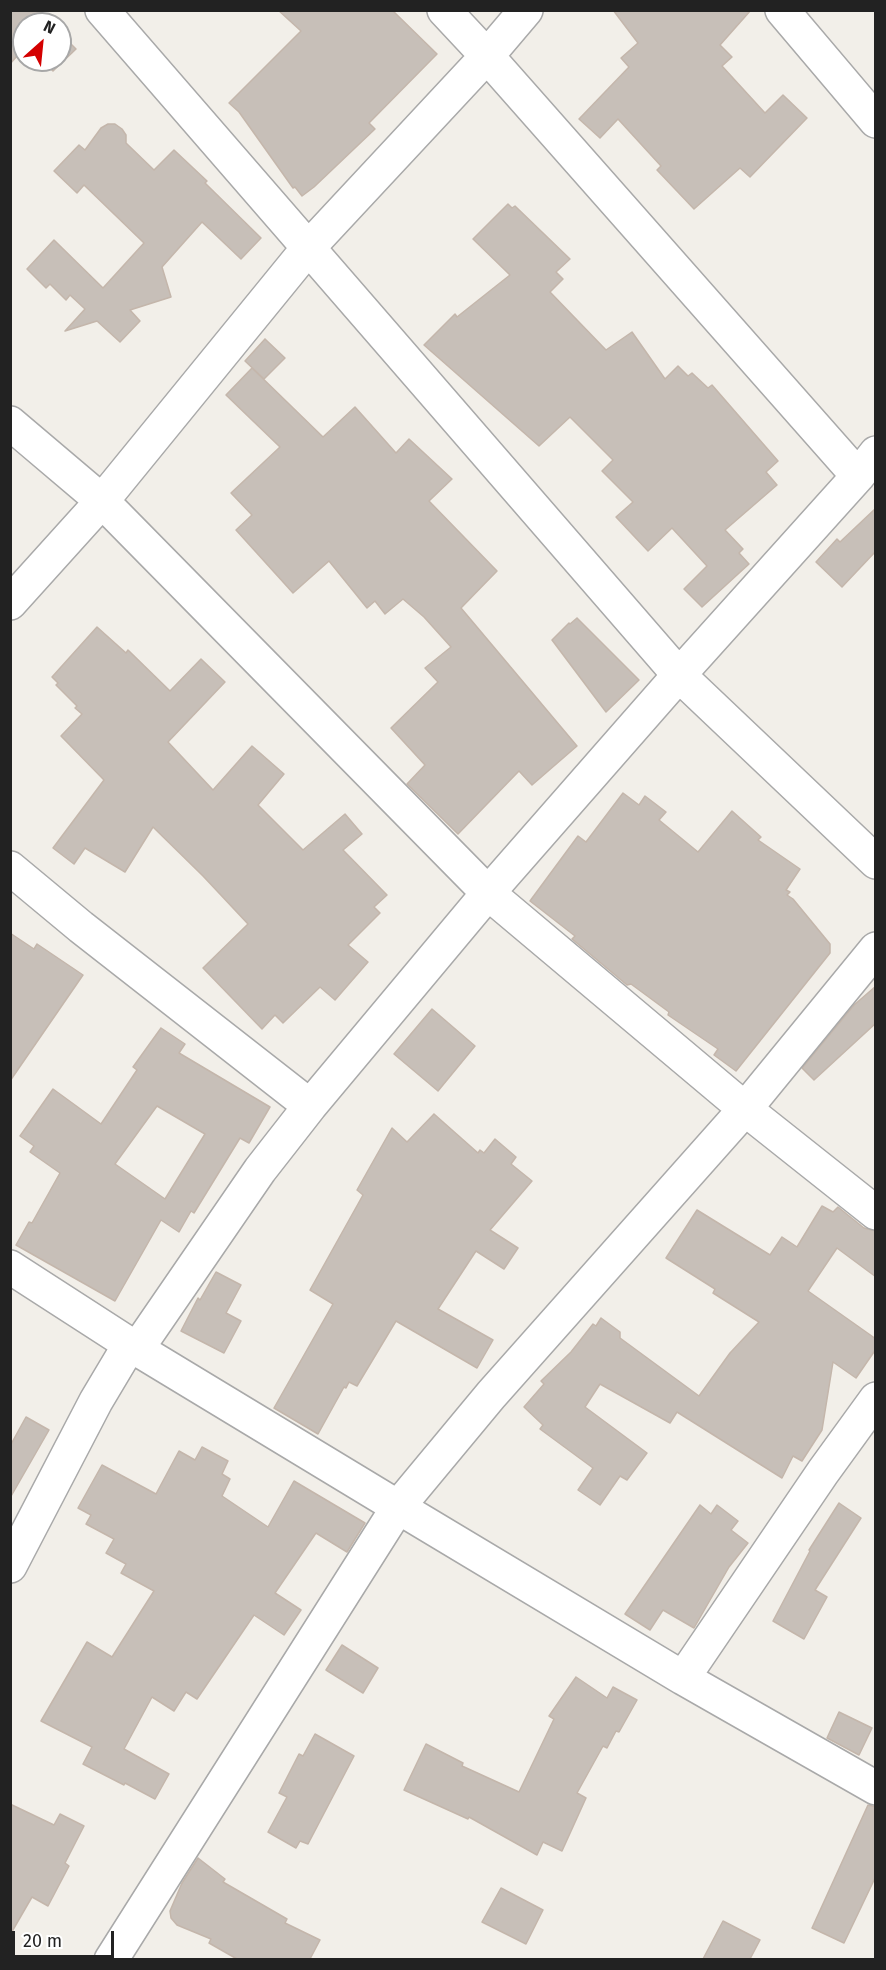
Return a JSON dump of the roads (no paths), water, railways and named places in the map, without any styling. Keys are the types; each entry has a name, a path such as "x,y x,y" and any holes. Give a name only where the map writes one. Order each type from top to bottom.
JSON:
{"street":[{"path":"102,10 679,675 876,862"},
{"path":"10,1566 96,1401 260,1170 310,1106 488,893 867,464 444,10"},
{"path":"10,603 102,501 309,247 487,56 526,10"},
{"path":"782,10 876,120"},
{"path":"10,423 102,501 488,893 745,1109 876,1213"},
{"path":"10,868 81,927 310,1106"},
{"path":"111,1959 398,1507 490,1395 745,1109 876,949"},
{"path":"10,1267 133,1347 398,1507 683,1678 876,1788"},
{"path":"683,1678 823,1472 876,1399"}]}
